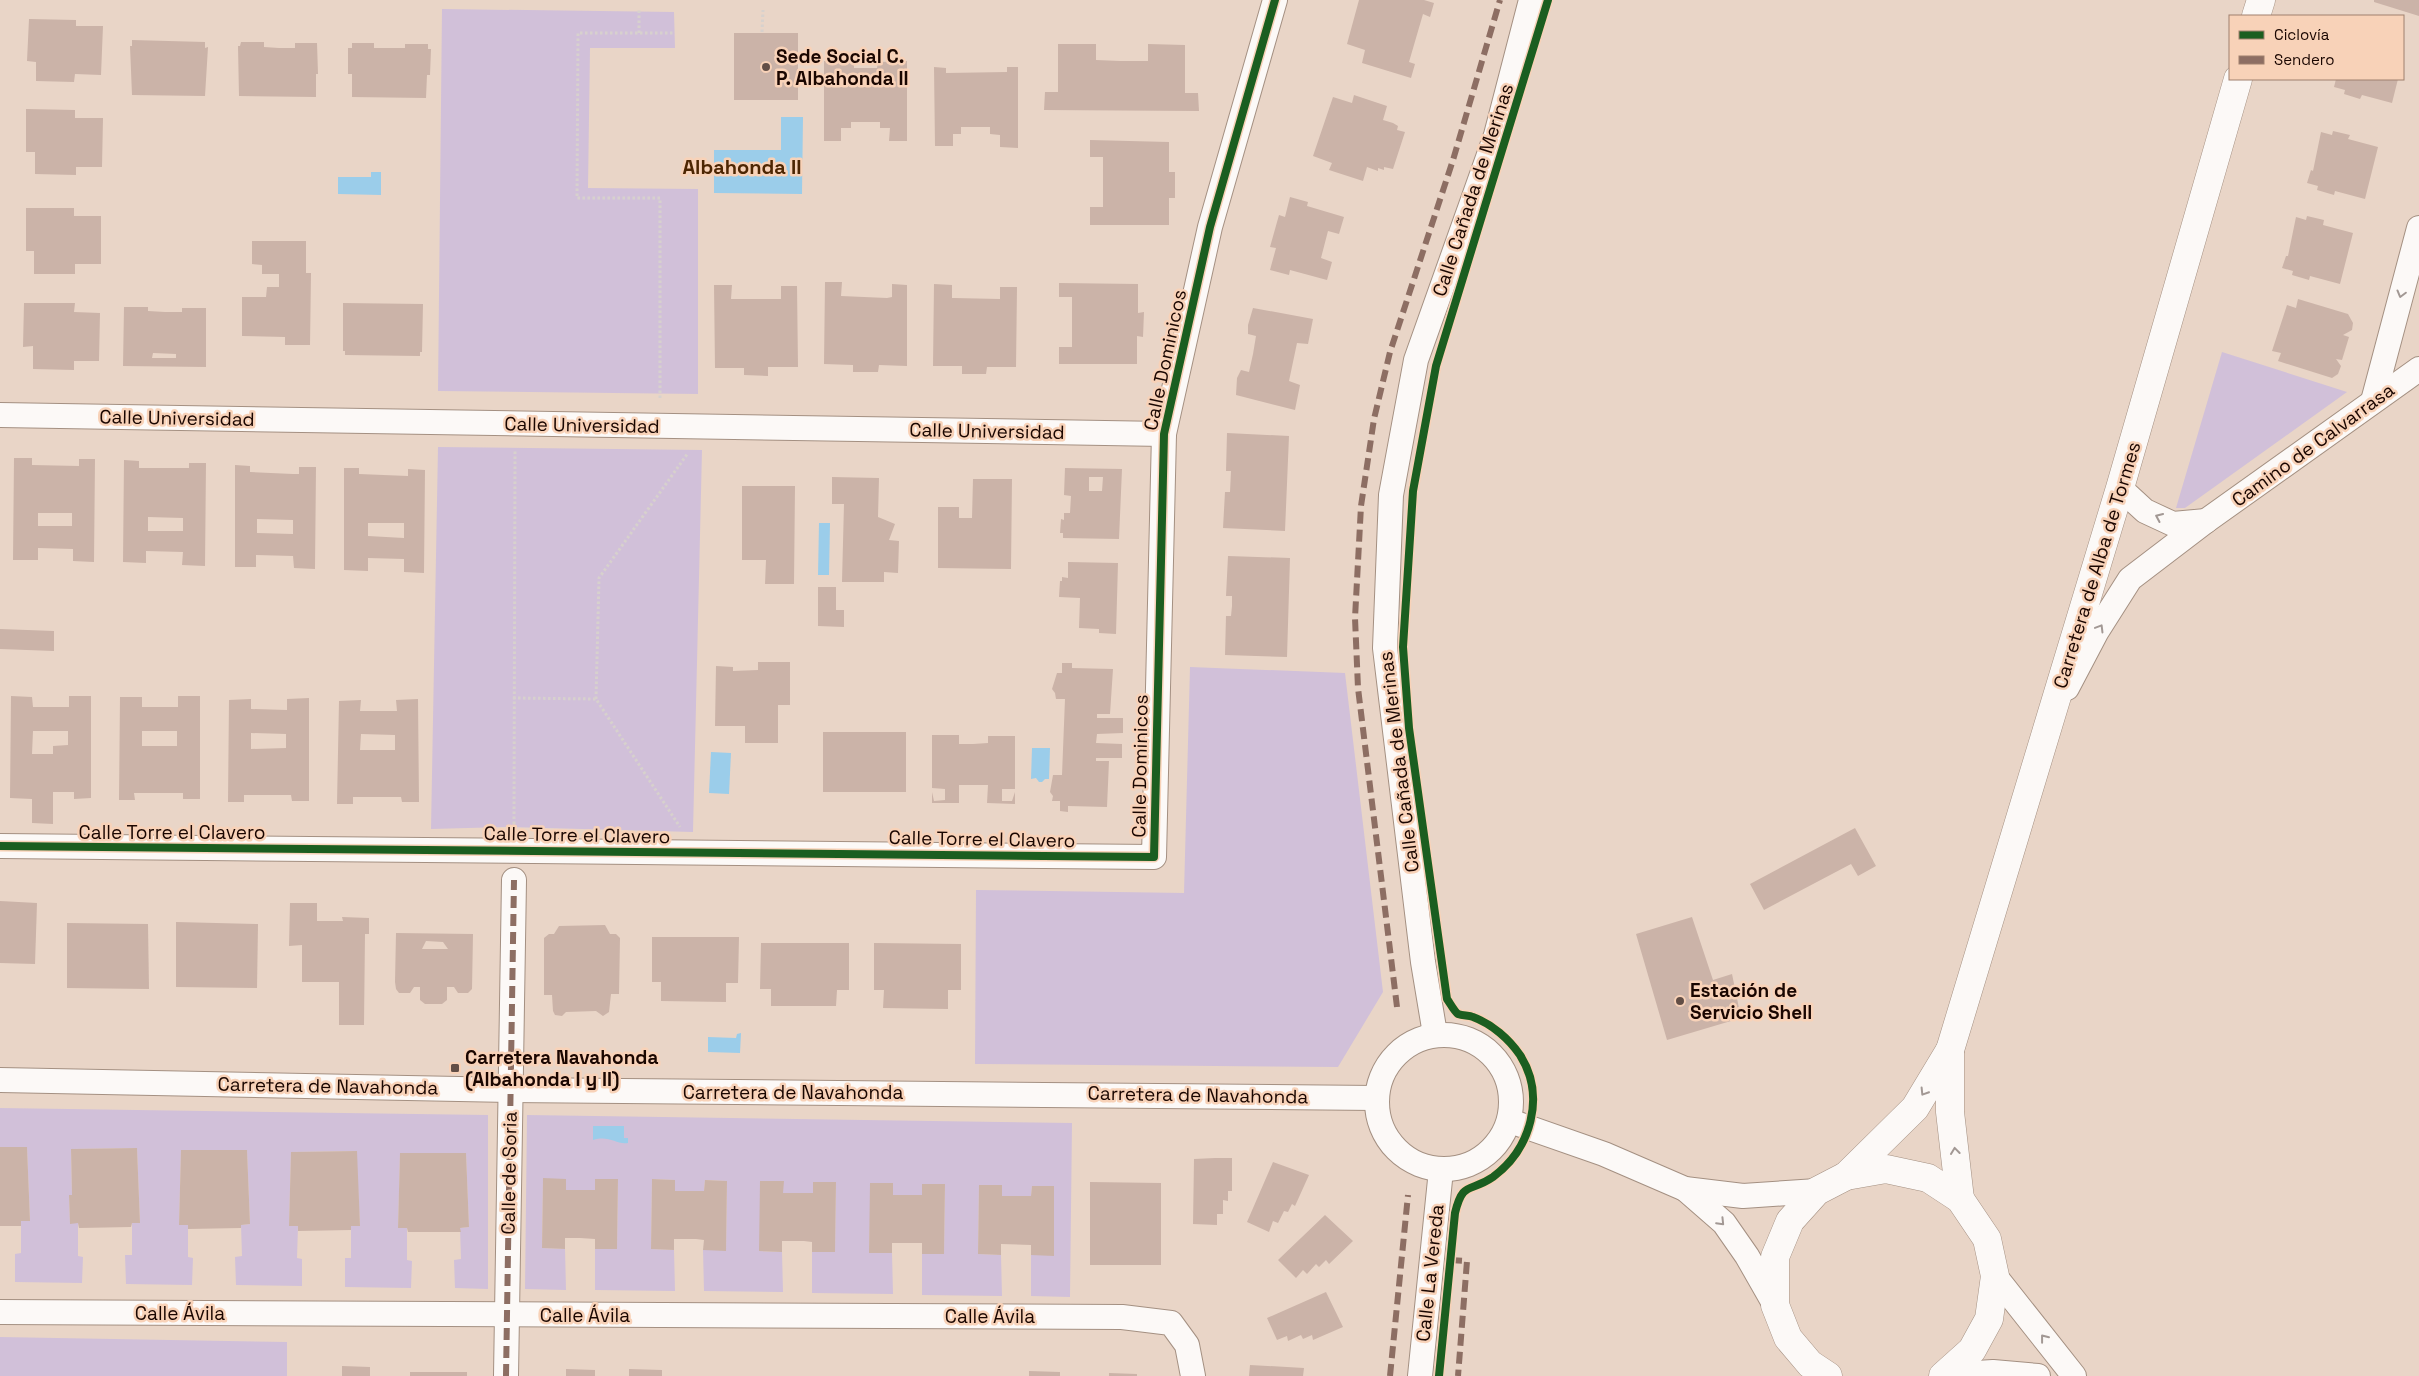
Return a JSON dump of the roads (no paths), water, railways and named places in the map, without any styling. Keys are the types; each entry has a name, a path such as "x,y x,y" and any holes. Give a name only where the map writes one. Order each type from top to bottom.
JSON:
{"main road":[{"path":"2256,15 2261,0"},
{"name":"Carretera de Alba de Tormes","path":"1846,1176 1915,1108 1950,1050 2120,488 2238,80"},
{"name":"Carretera de Alba de Tormes","path":"1950,1050 1950,1112 1960,1199"},
{"path":"1816,1372 1788,1338 1776,1305 1775,1257 1790,1221 1817,1192 1846,1176 1886,1169 1928,1178 1960,1199 1988,1239 1996,1276 1990,1318 1972,1350 1944,1376"}],"street":[{"name":"Calle Dominicos","path":"1154,857 1164,434 1210,227 1275,0"},
{"name":"Calle Cañada de Merinas","path":"1436,1034 1423,962 1385,648 1391,495 1416,360 1496,134 1531,0"},
{"path":"2374,401 2417,243"},
{"name":"Camino de Calvarrasa","path":"2052,717 2097,631 2130,579 2206,521 2419,369"},
{"name":"Calle Universidad","path":"0,415 1164,434"},
{"path":"2120,488 2145,511 2173,524 2206,521"},
{"name":"Calle Torre el Clavero","path":"0,846 1154,857"},
{"name":"Calle de Soria","path":"506,1376 514,880"},
{"path":"1436,1034 1467,1038 1481,1045 1501,1066 1511,1092 1510,1120 1500,1141 1484,1158 1463,1168 1441,1170 1415,1164 1393,1148 1379,1124 1376,1098 1386,1066 1409,1043 1436,1034"},
{"name":"Carretera de Navahonda","path":"0,1080 510,1090 1376,1098"},
{"path":"1510,1120 1604,1154 1685,1189 1743,1196 1817,1192"},
{"name":"Calle La Vereda","path":"1420,1376 1441,1170"},
{"path":"1685,1189 1724,1224 1747,1256 1776,1305"},
{"path":"1996,1276 2074,1376"},
{"name":"Calle Ávila","path":"0,1312 1122,1317 1171,1323 1187,1345 1193,1376"},
{"path":"1944,1376 1993,1372 2038,1376"}],"water":[{"path":"781,117 803,117 802,194 714,193 714,150 781,150"},
{"path":"371,172 381,172 381,195 338,194 338,177 371,177"},
{"path":"819,523 830,523 829,575 818,575"},
{"path":"1032,748 1050,748 1049,779 1045,779 1042,782 1039,782 1036,778 1031,779"},
{"path":"711,752 731,753 729,794 709,793"},
{"path":"741,1033 740,1053 708,1052 708,1037 736,1038 737,1034"},
{"path":"593,1126 624,1126 624,1138 628,1138 628,1143 620,1143 608,1139 593,1140"}],"place":[{"name":"Sede Social C. P. Albahonda II","path":"766,67"},
{"name":"Estación de Servicio Shell","path":"1680,1001"},
{"name":"Carretera Navahonda (Albahonda I y II)","path":"455,1068"}],"district":[{"name":"Albahonda II","path":"742,167"}]}
